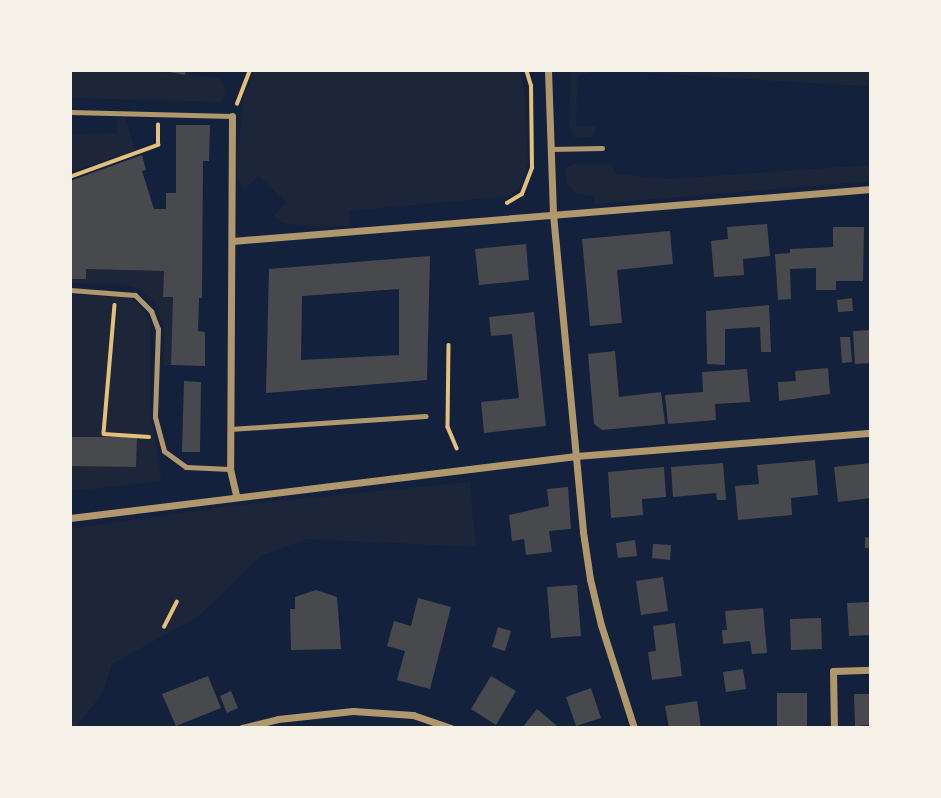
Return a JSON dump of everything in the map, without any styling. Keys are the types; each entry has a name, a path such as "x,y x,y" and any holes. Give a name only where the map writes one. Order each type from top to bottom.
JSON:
{"street":[{"path":"548,70 548,149 552,214 590,579 634,728"},
{"path":"232,116 230,469 236,496"},
{"path":"232,241 871,189"},
{"path":"70,518 577,456 871,433"},
{"path":"834,728 833,671 871,670"},
{"path":"242,728 278,719 353,711 413,715 451,728"}],"lane":[{"path":"70,112 232,116"},
{"path":"548,149 602,148"},
{"path":"70,290 135,295 151,310 158,329 155,417 164,451 186,467 230,469"},
{"path":"230,429 426,416"}],"path":[{"path":"232,116 250,70"},
{"path":"501,206 522,194 532,168 531,86 526,70"},
{"path":"70,177 158,145 158,114"},
{"path":"116,292 104,434 161,438"},
{"path":"449,345 448,427 457,448"},
{"path":"164,627 177,602"}],"shaded area":[{"path":"70,70 141,70 219,78 224,83 225,92 222,102 70,98"},
{"path":"254,70 520,70 525,97 528,162 523,182 511,196 349,211 350,225 323,227 285,223 273,217 286,202 258,176 244,190 237,179 244,98"},
{"path":"571,70 601,70 578,75 576,126 597,126 593,137 575,138 569,128"},
{"path":"604,70 871,70 871,86 844,85"},
{"path":"125,117 135,150 70,172 70,134 117,133 117,118"},
{"path":"572,164 611,164 617,174 668,179 871,165 871,181 594,204 595,197 575,193 567,183 565,170"},
{"path":"86,269 164,271 173,297 171,365 164,365 164,328 155,303 138,288 128,285 70,283 70,279 85,279"},
{"path":"70,295 126,297 139,304 150,320 150,411 162,481 70,491 70,466 136,466 137,438 70,437"},
{"path":"470,482 476,547 307,539 262,555 199,616 112,664 103,692 76,728 70,728 70,529 229,506"}],"building":[{"path":"158,70 186,70 185,75"},
{"path":"176,125 210,125 209,161 203,161 202,298 199,298 198,331 205,332 205,366 171,365 173,297 163,297 164,271 86,269 86,279 70,279 70,181 142,155 146,170 142,171 154,209 166,209 166,193 176,193"},
{"path":"767,224 770,256 743,259 744,275 714,277 711,241 728,239 727,227"},
{"path":"833,227 864,227 863,281 836,281 836,290 816,290 816,268 790,269 791,299 778,300 775,254 790,253 790,249 833,247"},
{"path":"670,231 673,264 617,270 622,323 590,326 582,239"},
{"path":"526,244 529,280 479,285 475,249"},
{"path":"430,256 427,380 266,393 269,269","holes":["399,289 399,355 301,360 302,296"]},
{"path":"852,298 853,311 838,312 837,300"},
{"path":"769,305 771,352 761,352 760,327 725,329 725,365 707,364 706,311"},
{"path":"534,312 546,426 484,433 481,402 519,398 512,334 491,336 489,317"},
{"path":"871,330 871,363 855,364 853,331"},
{"path":"840,337 850,337 852,362 842,363"},
{"path":"615,351 619,397 661,392 665,424 602,430 594,424 588,354"},
{"path":"828,368 830,394 779,401 778,382 796,381 795,371"},
{"path":"747,369 750,402 715,404 716,420 668,424 665,395 703,392 702,372"},
{"path":"184,381 201,382 200,452 182,452"},
{"path":"70,437 137,437 136,467 70,466"},
{"path":"815,460 818,495 791,498 792,515 738,520 735,486 759,484 757,465"},
{"path":"723,463 726,500 717,500 716,493 673,497 671,467"},
{"path":"871,463 871,498 838,502 834,467"},
{"path":"664,467 666,497 642,499 643,515 611,518 608,472"},
{"path":"568,487 571,529 549,531 552,552 526,555 524,539 512,541 509,515 549,506 547,489"},
{"path":"865,537 871,538 871,548 865,548"},
{"path":"635,540 637,556 618,558 616,543"},
{"path":"653,544 671,545 670,560 652,558"},
{"path":"663,577 668,611 641,615 636,581"},
{"path":"577,585 581,636 551,638 547,587"},
{"path":"316,590 337,597 341,649 291,650 290,609 295,609 295,597"},
{"path":"418,598 451,607 430,689 397,680 405,651 387,646 394,621 411,626"},
{"path":"871,602 871,635 849,636 847,603"},
{"path":"763,608 767,653 752,654 750,641 723,644 722,630 727,630 725,611"},
{"path":"821,618 822,649 791,650 790,619"},
{"path":"675,623 682,676 652,680 648,652 656,651 653,626"},
{"path":"498,627 511,631 505,651 492,647"},
{"path":"743,669 746,689 726,692 723,672"},
{"path":"208,676 221,708 176,726 162,694"},
{"path":"491,676 516,691 496,725 471,709"},
{"path":"591,688 601,718 576,726 566,697"},
{"path":"231,691 238,708 227,713 220,696"},
{"path":"777,693 807,693 807,728 777,728"},
{"path":"854,694 871,694 871,725 855,726"},
{"path":"697,701 701,728 669,728 665,706"},
{"path":"537,709 556,725 554,728 522,728"}]}
